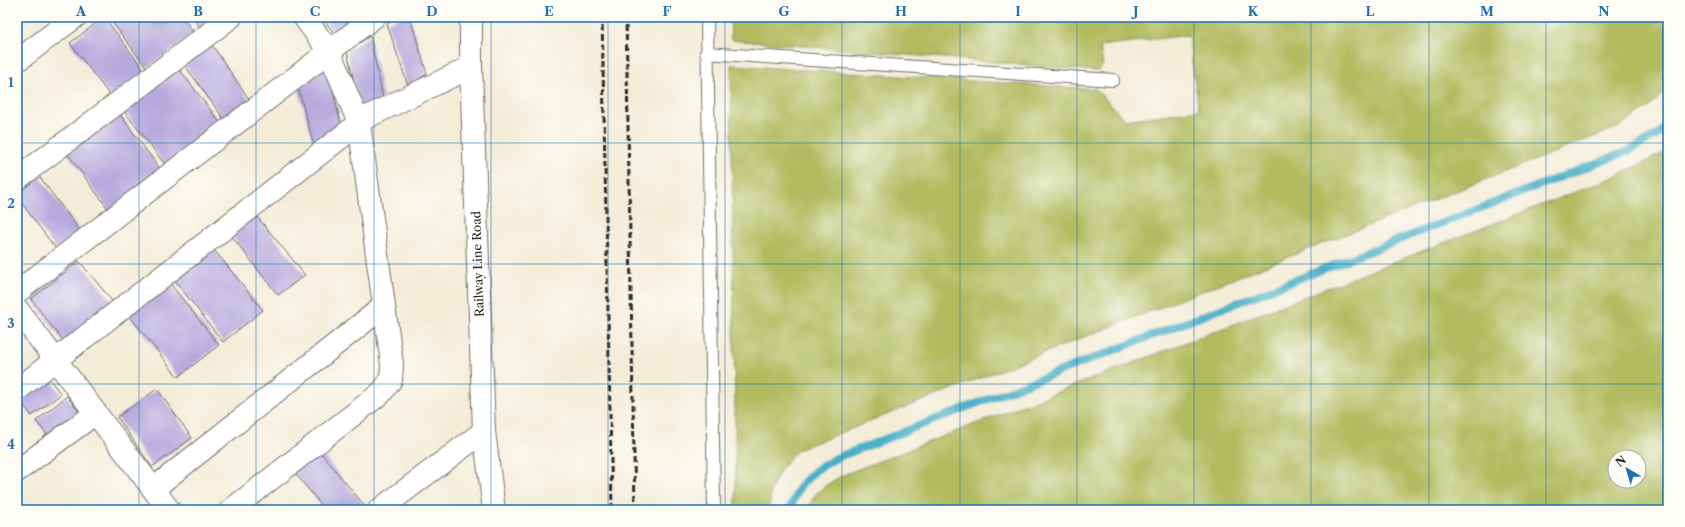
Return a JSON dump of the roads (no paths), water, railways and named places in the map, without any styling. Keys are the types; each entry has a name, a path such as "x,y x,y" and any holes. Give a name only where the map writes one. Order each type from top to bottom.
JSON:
{"street":[{"path":"17,61 75,17"},
{"path":"17,179 231,17"},
{"path":"231,510 381,393 391,380 392,364 359,123 329,51 304,17"},
{"path":"17,292 374,17"},
{"name":"Railway Line Road","path":"471,17 471,67 484,431 493,509"},
{"path":"17,390 367,117 471,67"},
{"path":"153,489 384,306"},
{"path":"17,309 169,510"},
{"path":"17,472 96,413"},
{"path":"379,510 484,431"}],"lane":[{"path":"707,17 706,53 714,510"},
{"path":"706,53 1113,80"}],"waterway":[{"path":"789,510 800,486 816,470 836,458 1628,151 1656,136 1668,125"}],"railway":[{"path":"602,17 612,510"},
{"path":"626,17 635,510"}]}
